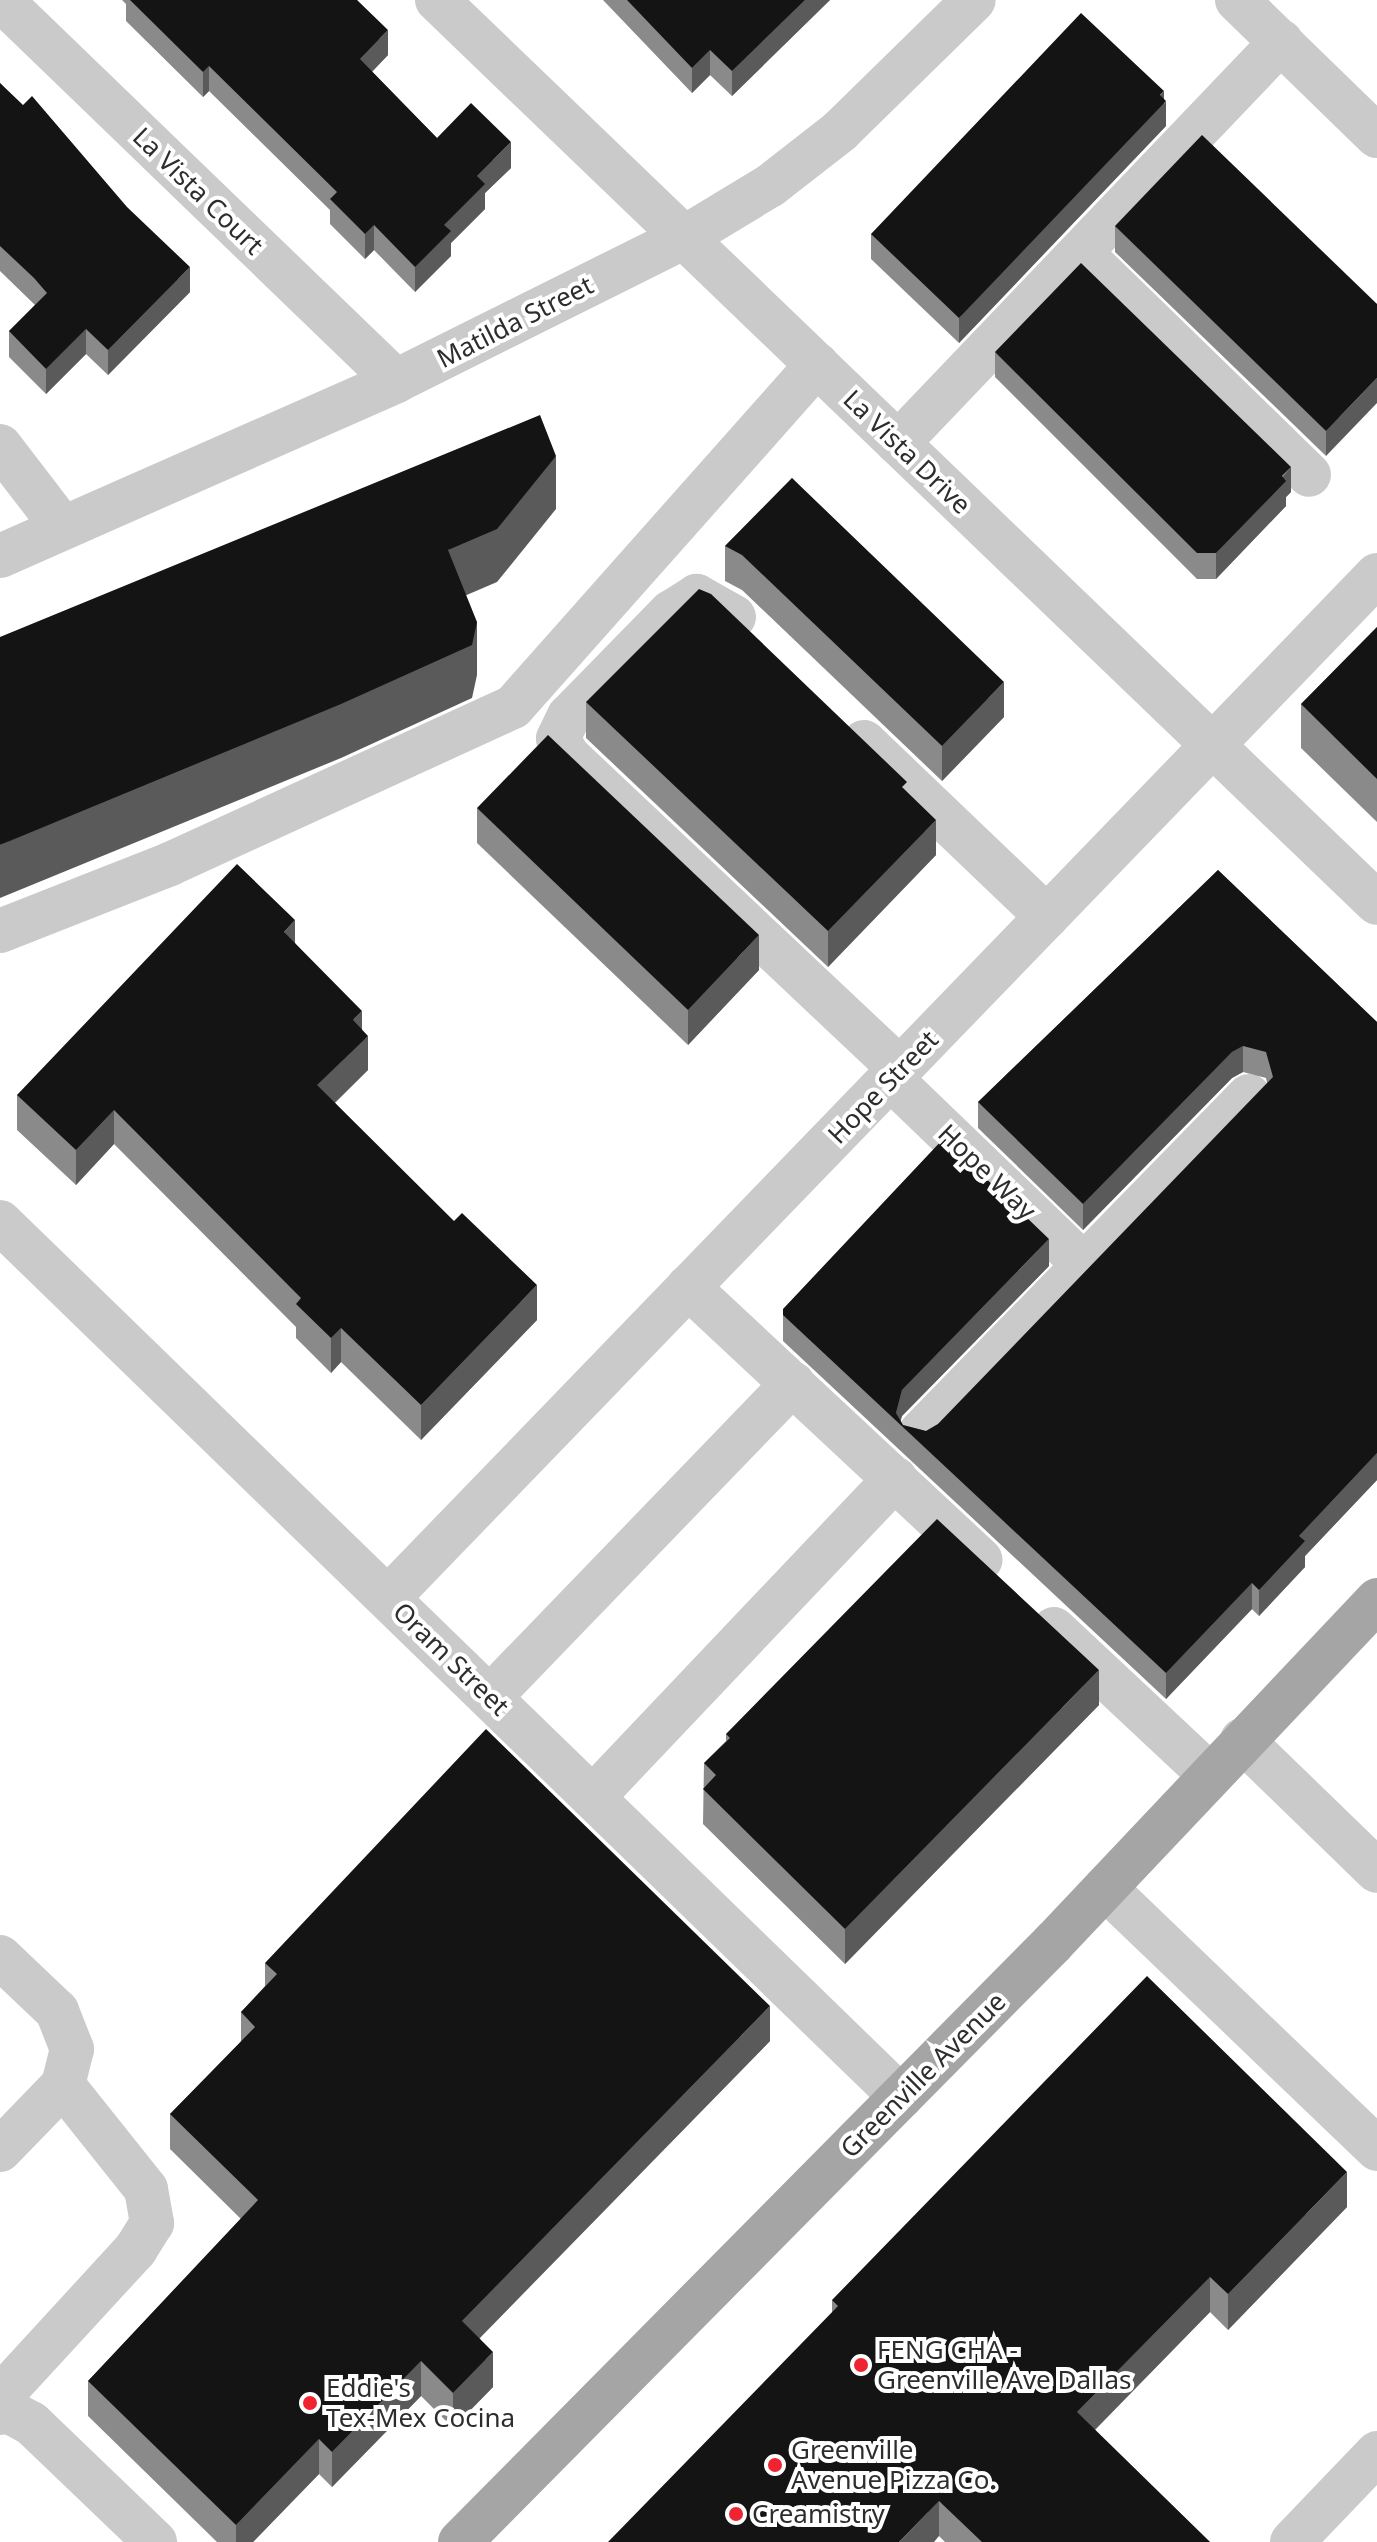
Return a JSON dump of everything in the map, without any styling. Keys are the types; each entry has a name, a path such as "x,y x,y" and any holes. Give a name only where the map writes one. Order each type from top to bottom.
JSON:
{"main road":[{"name":"Greenville Avenue","path":"460,2542 1105,1888 1242,1740 1376,1603"}],"street":[{"name":"La Vista Court","path":"1,0 396,381"},
{"name":"La Vista Drive","path":"437,0 1377,903"},
{"name":"Matilda Street","path":"0,556 396,381 685,237 771,185 840,131 974,0"},
{"path":"1237,0 1377,136"},
{"path":"898,443 1281,42"},
{"path":"1081,253 1309,475"},
{"path":"0,931 170,864 513,707 817,365"},
{"path":"0,446 63,528"},
{"name":"Hope Street","path":"388,1598 1377,575"},
{"name":"Hope Way","path":"769,651 725,608 697,596 671,612 579,706 558,739 569,757 895,1074 1084,1265"},
{"path":"836,715 1047,917"},
{"path":"920,1433 1249,1096"},
{"name":"Oram Street","path":"0,1222 901,2097"},
{"path":"688,1287 1210,1775"},
{"path":"490,1697 793,1383"},
{"path":"593,1797 895,1479"},
{"path":"1242,1740 1377,1871"},
{"path":"1105,1888 1377,2149"},
{"path":"0,1957 57,2011 72,2049 63,2085 0,2150"},
{"path":"0,2397 136,2249 152,2223 146,2189 63,2085"},
{"path":"0,2413 31,2423 155,2542"},
{"path":"1292,2542 1377,2453"}],"building":[{"path":"130,0 357,0 388,30 360,59 437,138 471,103 511,142 477,176 485,184 444,225 451,231 415,267 374,225 365,234 330,199 337,192 209,66 203,72"},
{"path":"627,0 805,0 732,71 710,50 692,68"},
{"path":"1081,13 1164,91 1160,95 1166,101 959,318 871,234"},
{"path":"0,83 23,105 32,96 127,207 190,267 108,350 86,329 46,369 9,331 47,293 0,246"},
{"path":"1202,135 1377,304 1377,378 1326,431 1115,226"},
{"path":"1081,263 1291,467 1282,476 1286,481 1216,553 1197,553 995,352"},
{"path":"540,415 556,456 497,529 448,550 477,622 472,645 341,704 0,845 0,637"},
{"path":"792,478 1004,682 942,746 742,555 725,546"},
{"path":"699,589 711,594 907,782 902,787 936,820 828,931 586,702"},
{"path":"1377,627 1377,779 1301,704"},
{"path":"548,735 759,935 688,1010 477,808"},
{"path":"237,864 295,920 284,932 362,1011 353,1020 368,1036 317,1085 454,1221 462,1213 537,1285 421,1405 341,1328 331,1338 296,1304 301,1298 114,1110 76,1150 17,1095"},
{"path":"1218,870 1377,1022 1377,1453 1299,1536 1305,1541 1259,1590 1252,1583 1166,1673 783,1315 783,1309 944,1138 1049,1239 902,1390 896,1413 903,1425 926,1431 938,1424 1273,1077 1266,1052 1243,1046 1232,1052 1083,1204 978,1102"},
{"path":"937,1519 1099,1670 845,1929 703,1789 716,1775 704,1763 730,1738 726,1734"},
{"path":"486,1729 770,2006 462,2321 493,2352 453,2393 421,2361 332,2452 319,2439 236,2525 88,2381 258,2200 170,2114 255,2027 241,2012 277,1974 265,1963"},
{"path":"1147,1976 1347,2172 1228,2294 1210,2277 1077,2412 1210,2542 982,2542 939,2501 899,2542 608,2542 838,2306 832,2300"}],"place":[{"name":"FENG CHA - Greenville Ave Dallas","path":"861,2365"},
{"name":"Eddie's Tex-Mex Cocina","path":"310,2403"},
{"name":"Greenville Avenue Pizza Co.","path":"775,2465"},
{"name":"Creamistry","path":"736,2514"}]}
